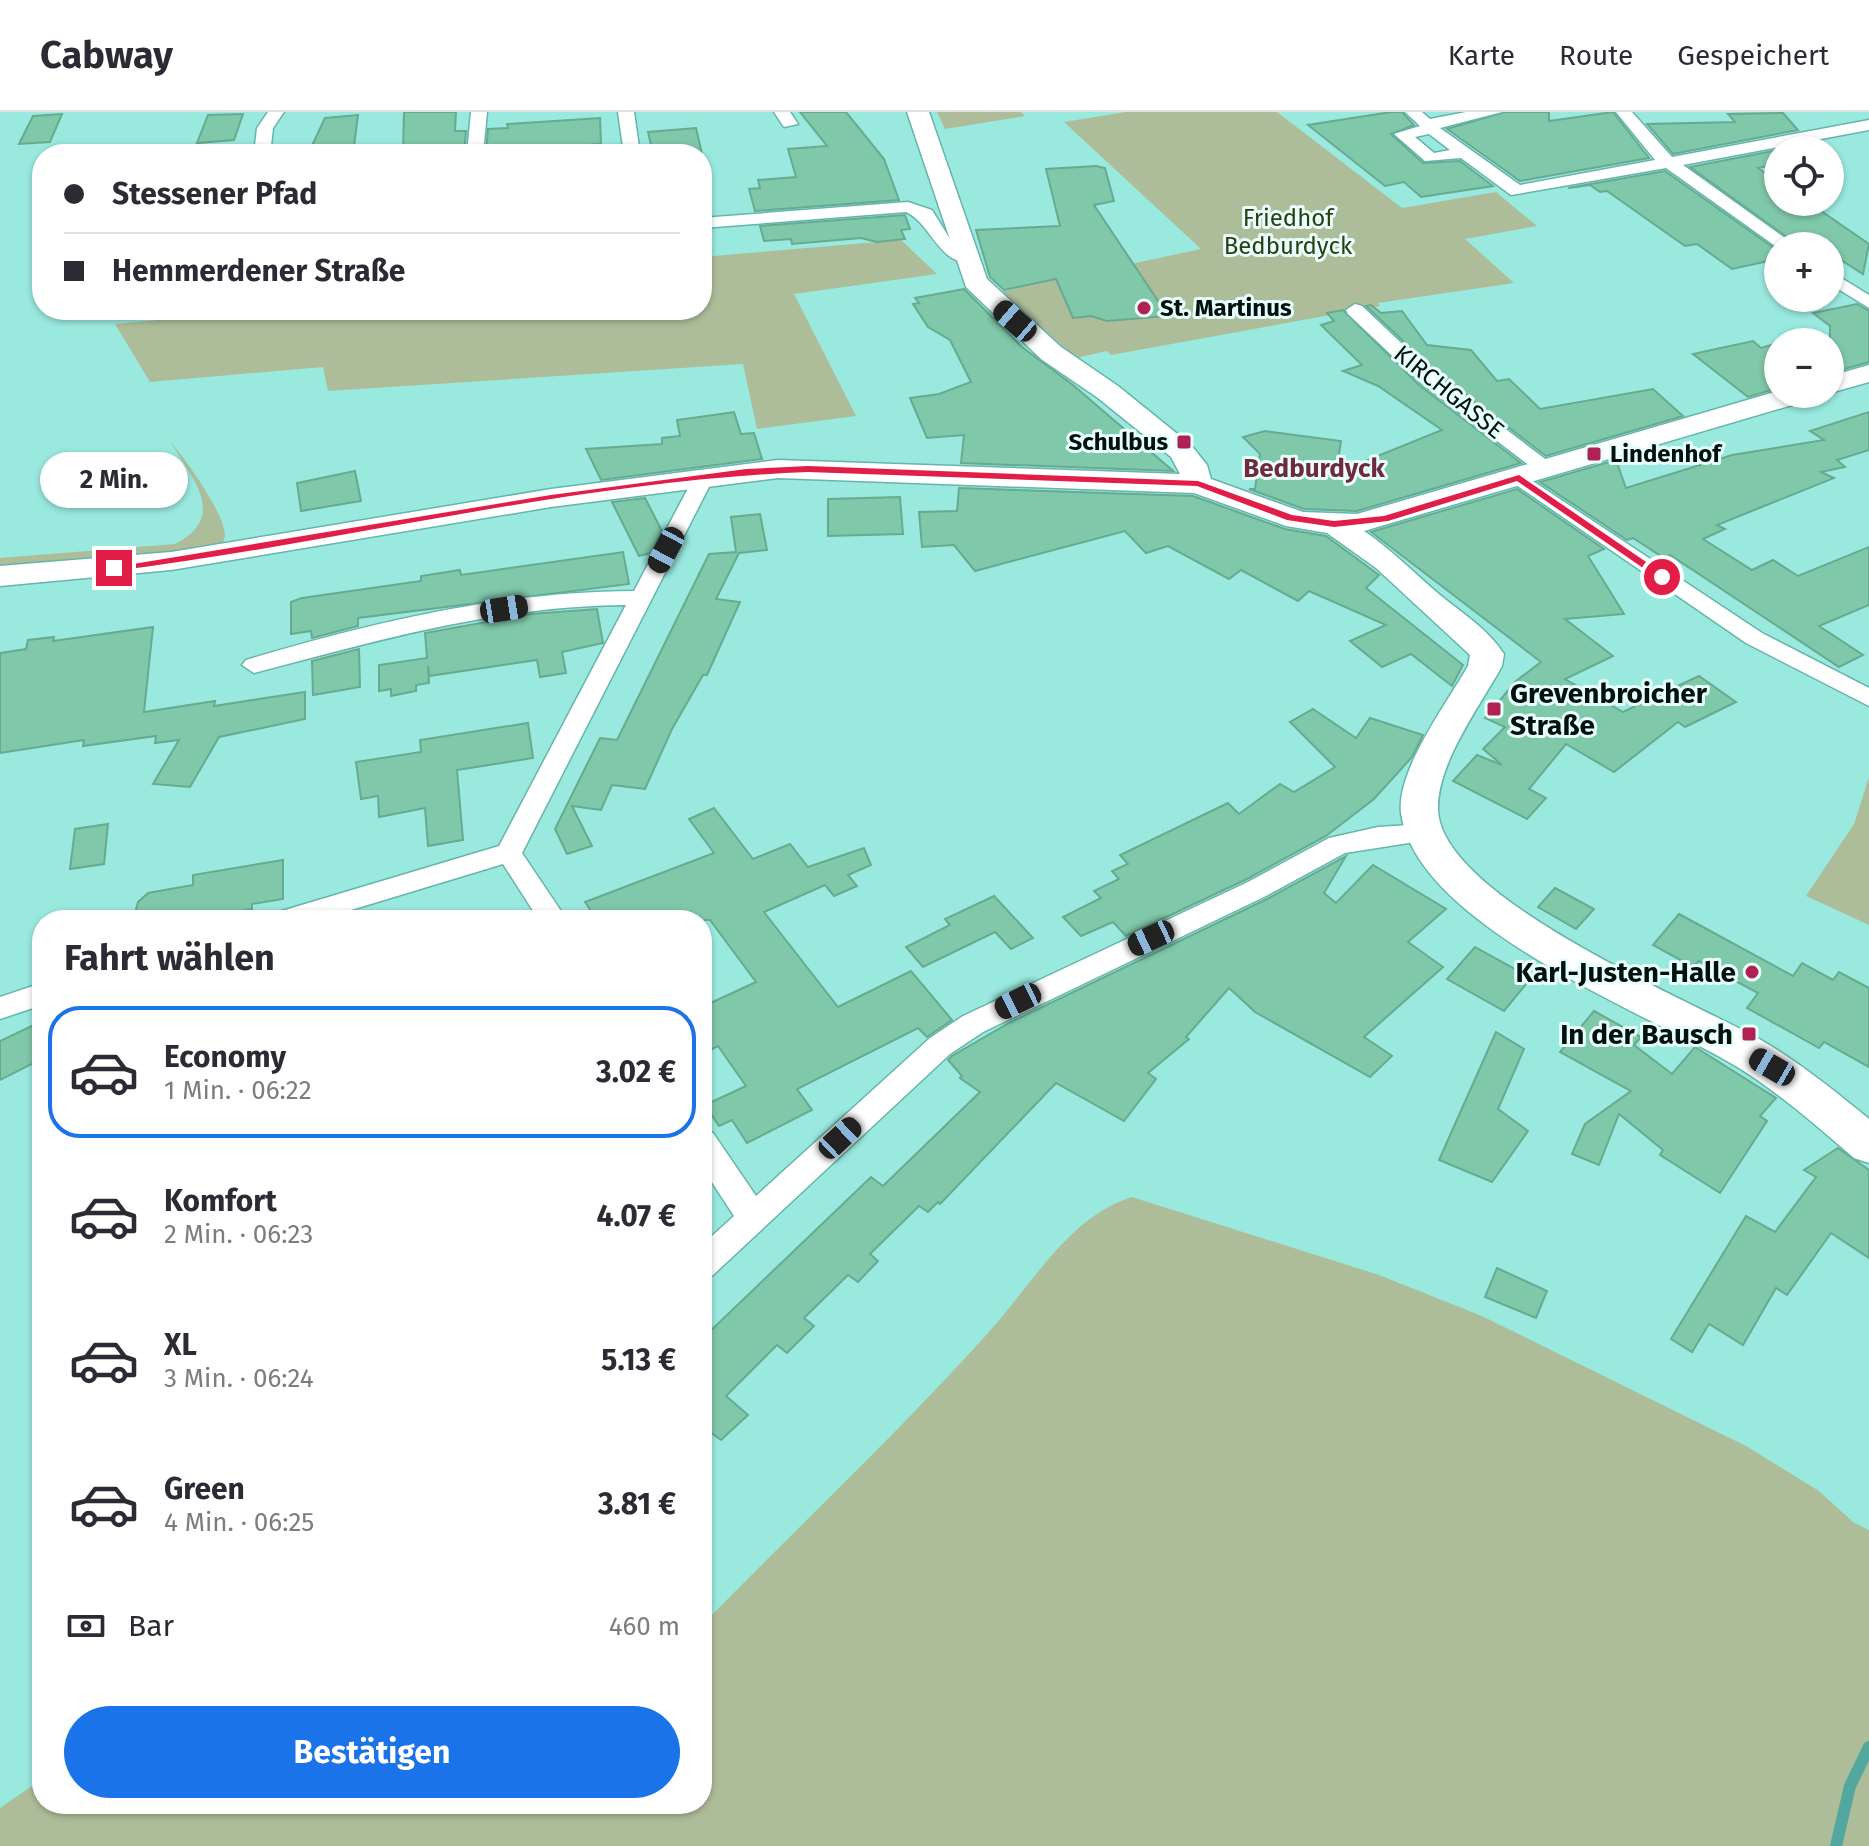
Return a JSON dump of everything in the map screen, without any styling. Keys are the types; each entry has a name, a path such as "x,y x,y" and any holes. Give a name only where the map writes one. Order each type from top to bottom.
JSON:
{"main road":[{"path":"918,112 975,282 1058,359 1099,386 1181,451 1192,465 1198,484"},
{"path":"1844,381 1869,373"},
{"path":"0,576 183,560 496,507 704,477 808,469 1198,484 1291,518 1334,524 1385,518 1764,404"},
{"path":"1334,524 1387,561 1426,600 1479,643 1487,654 1482,672 1421,784 1419,807 1425,833 1450,874 1492,910 1772,1067 1869,1145"}],"street":[{"path":"263,144 265,128 276,112"},
{"path":"476,144 479,112"},
{"path":"626,112 631,144"},
{"path":"1413,112 1462,153 1473,156 1517,191 1869,125"},
{"path":"1432,129 1435,122 1494,112"},
{"path":"1624,112 1666,161 1767,232"},
{"path":"1432,129 1402,134 1431,158 1462,153"},
{"path":"712,222 908,207 926,214 943,242 965,257"},
{"path":"1844,286 1869,303"},
{"name":"KIRCHGASSE","path":"1355,310 1532,474 1744,632 1869,698"},
{"path":"318,910 509,853 704,477"},
{"path":"254,665 359,633 564,600 640,598"},
{"path":"712,1256 940,1046 973,1024 1257,889 1338,845 1363,838 1425,833"},
{"path":"509,853 546,910"},
{"path":"0,1008 32,997"},
{"path":"712,1157 753,1218"}],"green space":[{"path":"937,112 1021,112 1025,116 945,129"},
{"name":"Friedhof Bedburdyck","path":"1126,112 1277,112 1402,208 1496,192 1537,226 1465,239 1514,283 1378,303 1380,306 1111,355 1107,351 1076,358 1000,292 1201,249 1064,122"},
{"path":"901,240 937,274 794,294 856,416 757,429 743,364 328,391 323,367 150,382 115,324 158,320 712,320 712,256"},
{"path":"170,441 194,473 223,525 223,541 214,549 0,568 0,558 175,544 191,533 200,521 203,509 201,496"},
{"path":"1869,777 1869,925 1806,896 1854,824"},
{"path":"1132,1197 1379,1275 1482,1316 1746,1446 1819,1491 1853,1522 1869,1530 1869,1846 0,1846 0,1808 32,1786 32,1814 712,1814 712,1615 953,1371 1052,1254 1109,1206"}],"building":[{"path":"404,112 456,112 455,131 466,131 465,144 403,144"},
{"path":"800,112 846,112 884,159 899,200 755,211 749,189 760,188 758,180 796,177 788,149 827,146"},
{"path":"1402,112 1414,125 1391,134 1423,163 1460,161 1493,186 1421,197 1404,182 1385,186 1308,125"},
{"path":"1505,112 1549,112 1549,121 1613,112 1649,158 1520,181 1447,129"},
{"path":"1783,113 1798,130 1673,154 1647,124 1735,122 1728,114"},
{"path":"62,114 50,142 19,144 33,116"},
{"path":"243,114 234,140 197,143 208,115"},
{"path":"358,115 354,144 313,144 325,118"},
{"path":"600,118 601,144 487,144 488,129 508,128 507,124"},
{"path":"696,128 700,144 651,144 648,132"},
{"path":"1764,153 1764,167 1758,168 1764,172 1764,216 1828,216 1869,244 1863,274 1844,262 1844,232 1780,232 1690,167"},
{"path":"1105,168 1114,201 1094,205 1168,316 1107,321 1091,316 1073,318 1056,279 1004,290 990,277 976,230 1060,226 1046,169"},
{"path":"1665,171 1764,241 1764,262 1732,269 1697,244 1685,246 1607,191 1600,192 1590,185 1568,188"},
{"path":"905,215 910,229 901,230 905,239 877,242 861,238 792,244 791,239 764,241 760,226"},
{"path":"964,289 1022,347 1073,385 1173,471 961,463 964,435 927,438 910,398 939,394 971,382 950,340 928,327 913,304 919,303 915,298"},
{"path":"1857,304 1869,311 1869,362 1844,369 1844,328 1830,328 1813,313 1844,312 1844,307"},
{"path":"1371,305 1381,313 1402,311 1427,345 1471,350 1497,381 1509,379 1540,409 1653,389 1683,416 1546,456 1437,373 1366,306"},
{"path":"1343,310 1419,385 1521,463 1357,511 1304,509 1249,489 1255,489 1260,454 1243,437 1265,431 1341,441 1336,473 1442,430 1378,386 1343,371 1362,365 1321,325 1334,321 1327,313"},
{"path":"1753,341 1764,347 1764,392 1748,397 1693,354"},
{"path":"734,412 741,434 754,433 762,459 601,480 586,449 662,444 662,438 680,436 677,420"},
{"path":"1869,412 1869,450 1837,460 1845,467 1821,472 1834,478 1717,525 1725,529 1703,539 1752,570 1773,560 1798,576 1869,547 1869,605 1819,626 1863,655 1839,667 1670,555 1667,560 1633,538 1627,540 1540,482 1616,460 1626,488 1732,455 1824,440 1810,431"},
{"path":"355,471 361,501 301,511 297,483"},
{"path":"959,488 1193,496 1285,529 1326,536 1379,575 1366,588 1463,665 1452,686 1411,654 1382,667 1350,641 1386,625 1309,591 1298,601 1241,570 1229,579 1168,546 1146,553 1125,531 975,571 954,545 922,547 919,512 957,511"},
{"path":"1517,489 1604,549 1588,556 1624,614 1565,619 1613,656 1565,679 1623,712 1699,676 1736,702 1685,727 1678,722 1614,772 1566,744 1529,789 1546,798 1527,819 1453,781 1477,755 1502,765 1483,749 1505,727 1485,718 1516,681 1541,662 1371,532"},
{"path":"900,497 903,534 828,536 828,499"},
{"path":"645,498 662,531 651,553 639,556 612,502"},
{"path":"760,514 767,550 739,553 716,599 740,602 707,675 703,675 672,729 645,789 612,785 601,810 572,806 592,846 567,854 555,829 600,738 617,740 709,554 736,552 731,517"},
{"path":"623,552 629,584 358,618 358,626 312,638 311,631 291,634 291,602 302,598 421,581 421,576 460,570 461,575"},
{"path":"597,609 603,643 562,652 566,673 540,677 537,660 429,676 428,666 429,683 416,685 416,691 391,696 391,689 379,691 379,665 427,658 425,633 531,614"},
{"path":"153,627 144,712 215,701 214,706 305,692 305,719 219,737 190,787 153,784 179,740 155,743 156,736 83,746 84,740 0,753 0,653 26,649 28,640 54,637 53,641"},
{"path":"359,649 360,687 313,695 312,661"},
{"path":"1313,709 1356,738 1370,718 1423,735 1412,757 1374,799 1326,836 1247,879 1126,936 1113,922 1081,936 1063,917 1101,898 1094,891 1119,879 1112,871 1128,864 1120,855 1228,803 1239,814 1280,784 1294,792 1335,767 1290,722"},
{"path":"528,723 533,758 457,770 463,840 428,846 425,808 379,817 378,796 361,799 356,762 421,752 420,740"},
{"path":"714,808 753,859 790,844 808,867 864,848 871,865 848,875 857,886 834,896 825,885 764,912 838,1007 911,971 952,1020 927,1037 918,1028 797,1089 812,1110 747,1143 732,1120 719,1126 712,1116 712,1102 746,1086 718,1046 712,1049 712,1002 756,982 712,923 712,910 590,910 585,902 714,853 689,819"},
{"path":"108,824 104,864 70,869 75,829"},
{"path":"1346,856 1324,893 1336,903 1373,865 1446,909 1408,942 1443,967 1364,1037 1392,1056 1370,1077 1255,1012 1229,988 1186,1037 1189,1039 1148,1073 1156,1079 1124,1121 1056,1083 940,1204 938,1202 928,1212 919,1206 870,1254 878,1261 858,1282 848,1275 804,1318 814,1326 787,1353 777,1345 726,1396 748,1415 721,1440 712,1433 712,1329 871,1177 883,1186 980,1092 960,1078 962,1076 948,1060 952,1056 1009,1023 1267,899"},
{"path":"283,860 283,899 252,904 252,909 246,910 136,910 138,902 148,893 193,885 193,875"},
{"path":"1555,888 1594,909 1576,929 1538,907"},
{"path":"994,896 1033,938 1011,949 995,932 923,967 906,947 950,925 945,919"},
{"name":"Karl-Justen-Halle","path":"1679,914 1793,976 1802,963 1833,980 1839,972 1869,988 1869,1067 1824,1042 1819,1048 1747,1008 1758,993 1699,961 1693,967 1653,945"},
{"path":"1475,947 1531,978 1504,1011 1447,979"},
{"path":"1594,1011 1641,1037 1634,1045 1672,1074 1695,1047 1776,1098 1760,1116 1767,1121 1720,1193 1660,1155 1663,1150 1619,1114 1599,1165 1572,1154 1585,1124 1631,1091 1560,1052"},
{"path":"32,1026 32,1064 0,1080 0,1041"},
{"path":"1496,1032 1524,1049 1498,1109 1528,1131 1492,1182 1439,1160"},
{"path":"1838,1148 1869,1170 1869,1258 1831,1233 1787,1295 1776,1288 1743,1345 1709,1324 1692,1352 1671,1339 1746,1216 1775,1232 1816,1177 1804,1170"},
{"path":"1497,1268 1547,1291 1536,1318 1485,1297"}],"waterway":[{"path":"1836,1846 1850,1786 1869,1747"}],"place":[{"name":"St. Martinus","path":"1144,308"},
{"name":"Schulbus","path":"1184,442"},
{"name":"Lindenhof","path":"1594,454"},
{"name":"Grevenbroicher Straße","path":"1494,709"},
{"name":"Karl-Justen-Halle","path":"1752,972"},
{"name":"In der Bausch","path":"1749,1034"}],"district":[{"name":"Bedburdyck","path":"1314,468"}],"route":[{"path":"114,568 208,556 551,498 746,471 808,469 1198,484 1291,518 1334,524 1385,518 1519,478 1662,577"}]}
